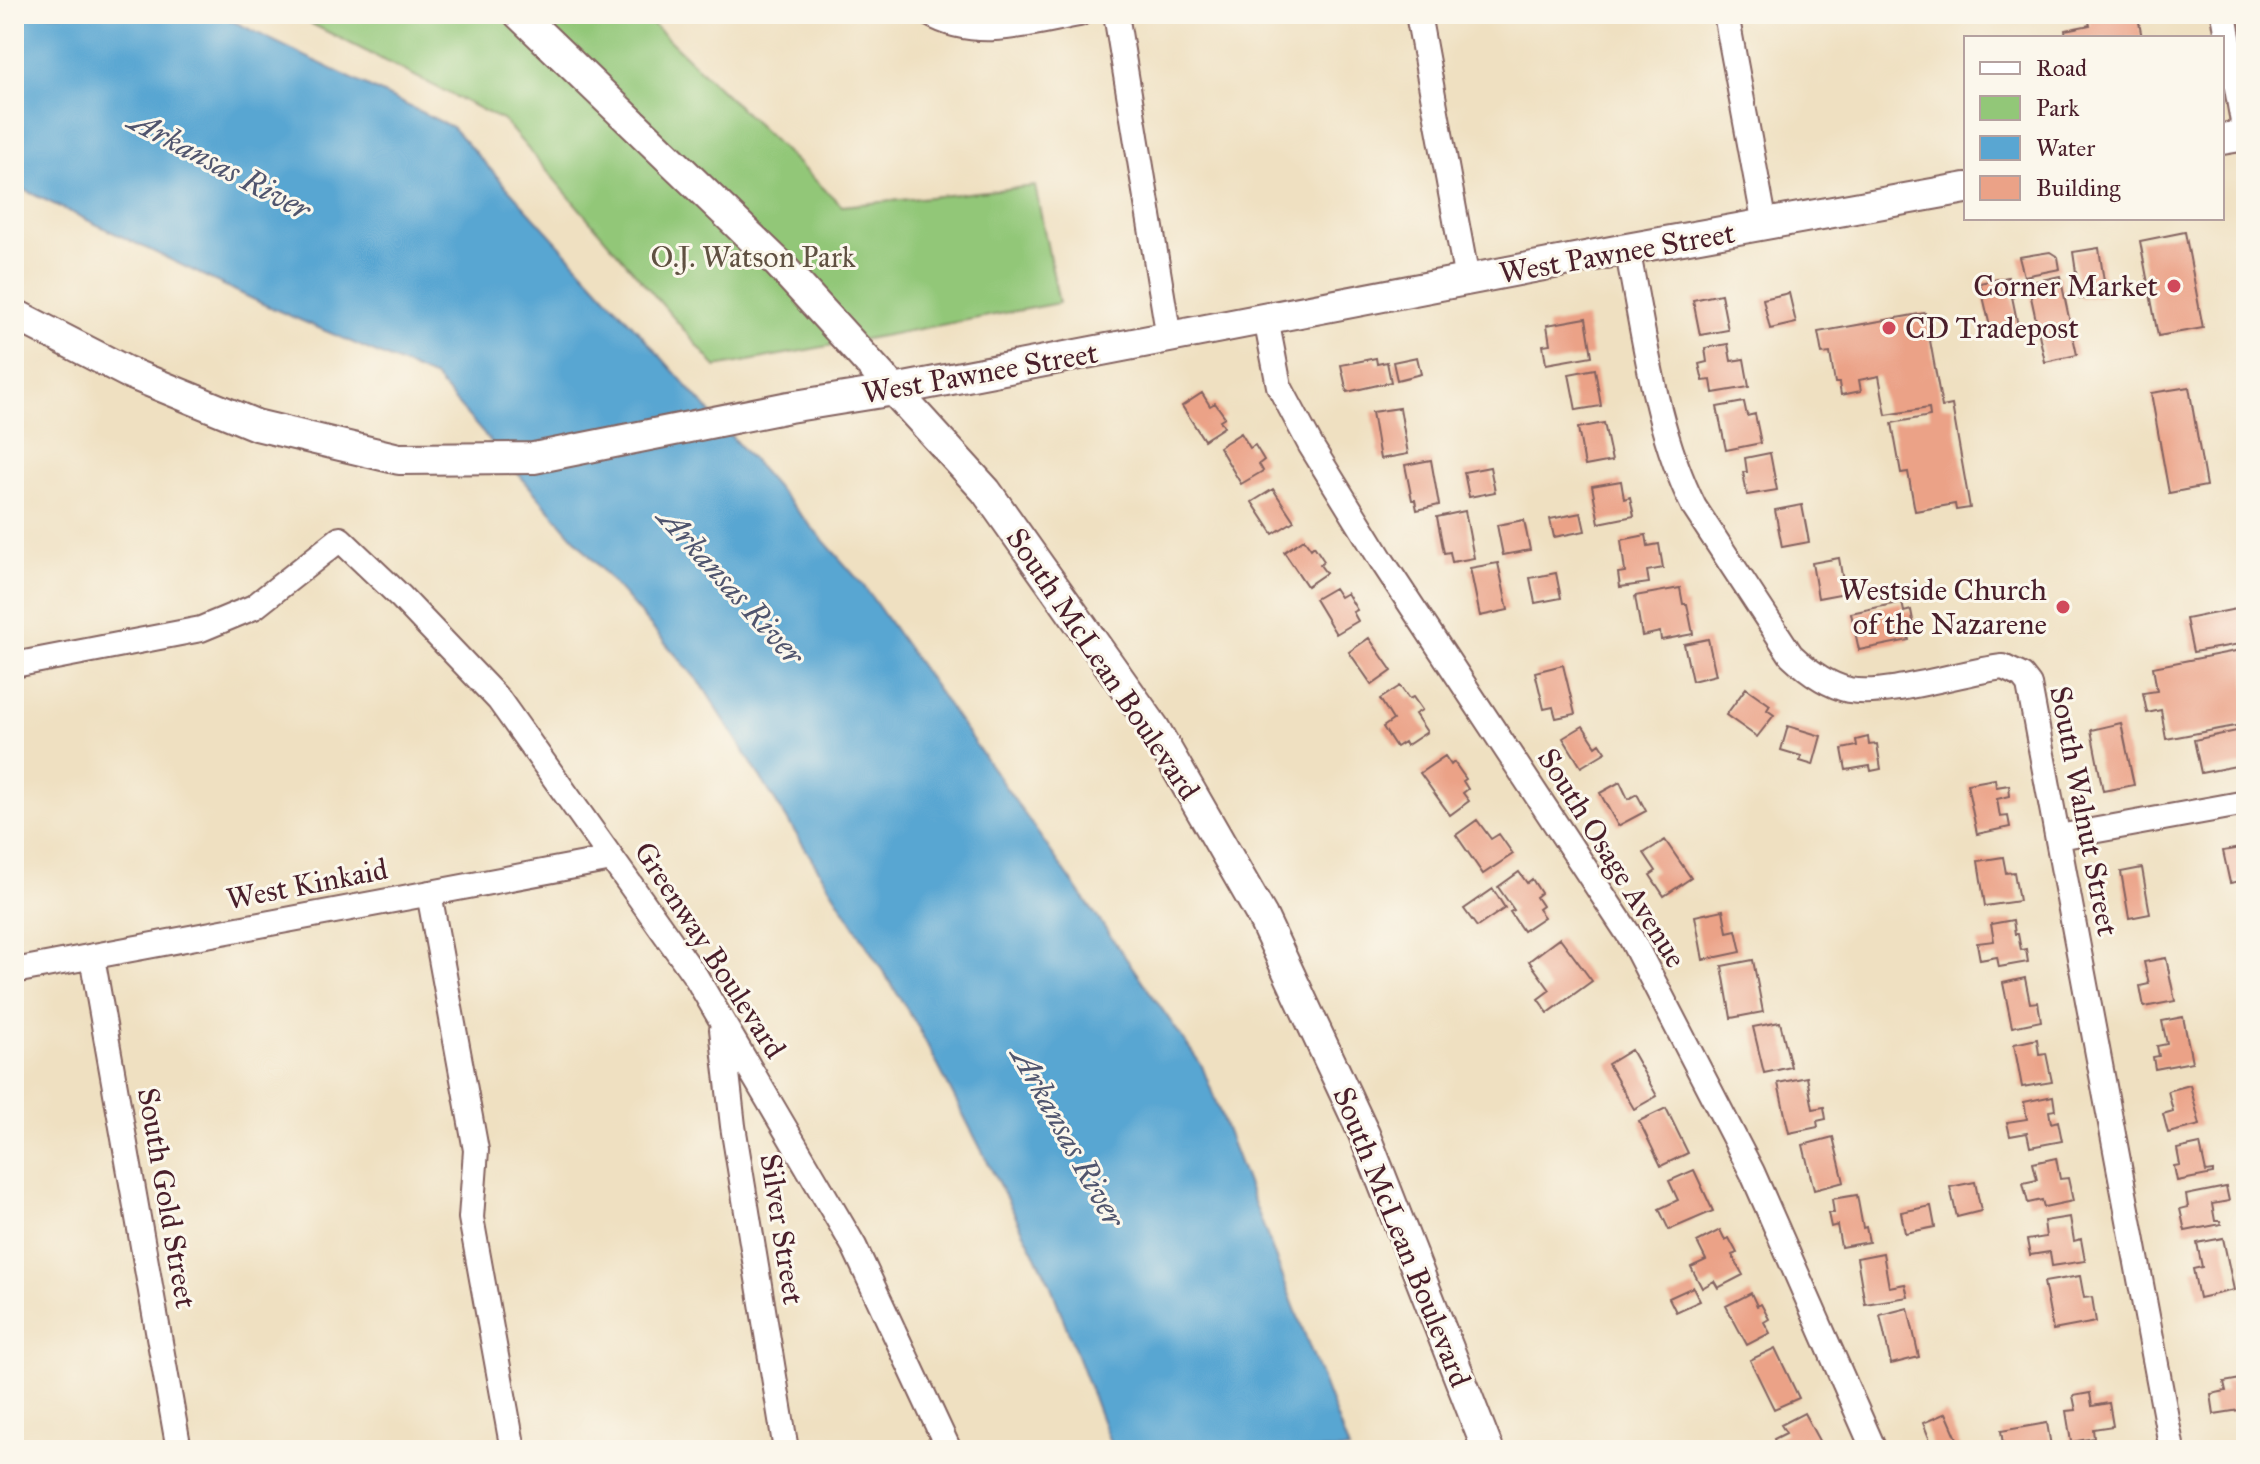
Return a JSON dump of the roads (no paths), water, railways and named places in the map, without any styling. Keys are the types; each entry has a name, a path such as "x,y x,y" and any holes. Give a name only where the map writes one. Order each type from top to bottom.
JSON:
{"main road":[{"name":"South McLean Boulevard","path":"519,14 778,263 986,491 1154,728 1262,916 1364,1134 1488,1450"},
{"path":"2224,139 2246,136"},
{"name":"West Pawnee Street","path":"14,314 127,372 256,425 399,459 534,458 789,407 894,390 1627,249 1964,188"}],"street":[{"path":"930,14 964,27 994,29 1079,14"},
{"path":"1116,14 1169,338"},
{"path":"1418,14 1467,280"},
{"path":"1726,14 1765,225"},
{"path":"2224,14 2246,136"},
{"name":"South Walnut Street","path":"1627,249 1663,428 1683,485 1694,507 1791,655 1831,684 1864,691 1993,668 2012,669 2029,685 2172,1450"},
{"name":"South Osage Avenue","path":"1266,319 1279,386 1311,446 1382,561 1631,938 1752,1172 1874,1450"},
{"name":"Greenway Boulevard","path":"14,665 201,629 254,607 340,539 401,597 499,700 696,977 854,1246 949,1450"},
{"path":"2059,837 2246,803"},
{"name":"West Kinkaid","path":"14,971 612,859"},
{"path":"429,893 476,1150 471,1218 513,1450"},
{"name":"South Gold Street","path":"92,957 179,1450"},
{"name":"Silver Street","path":"721,1018 733,1126 786,1450"}],"water":[{"name":"Arkansas River","path":"14,14 218,14 452,127 863,585 1202,1066 1349,1450 1113,1450 1049,1281 917,1025 702,685 435,378 265,305 14,185"}],"place":[{"name":"Corner Market","path":"2174,286"},
{"name":"CD Tradepost","path":"1889,328"},
{"name":"Westside Church of the Nazarene","path":"2063,607"}],"park label":[{"name":"O.J. Watson Park","path":"753,257"}]}
